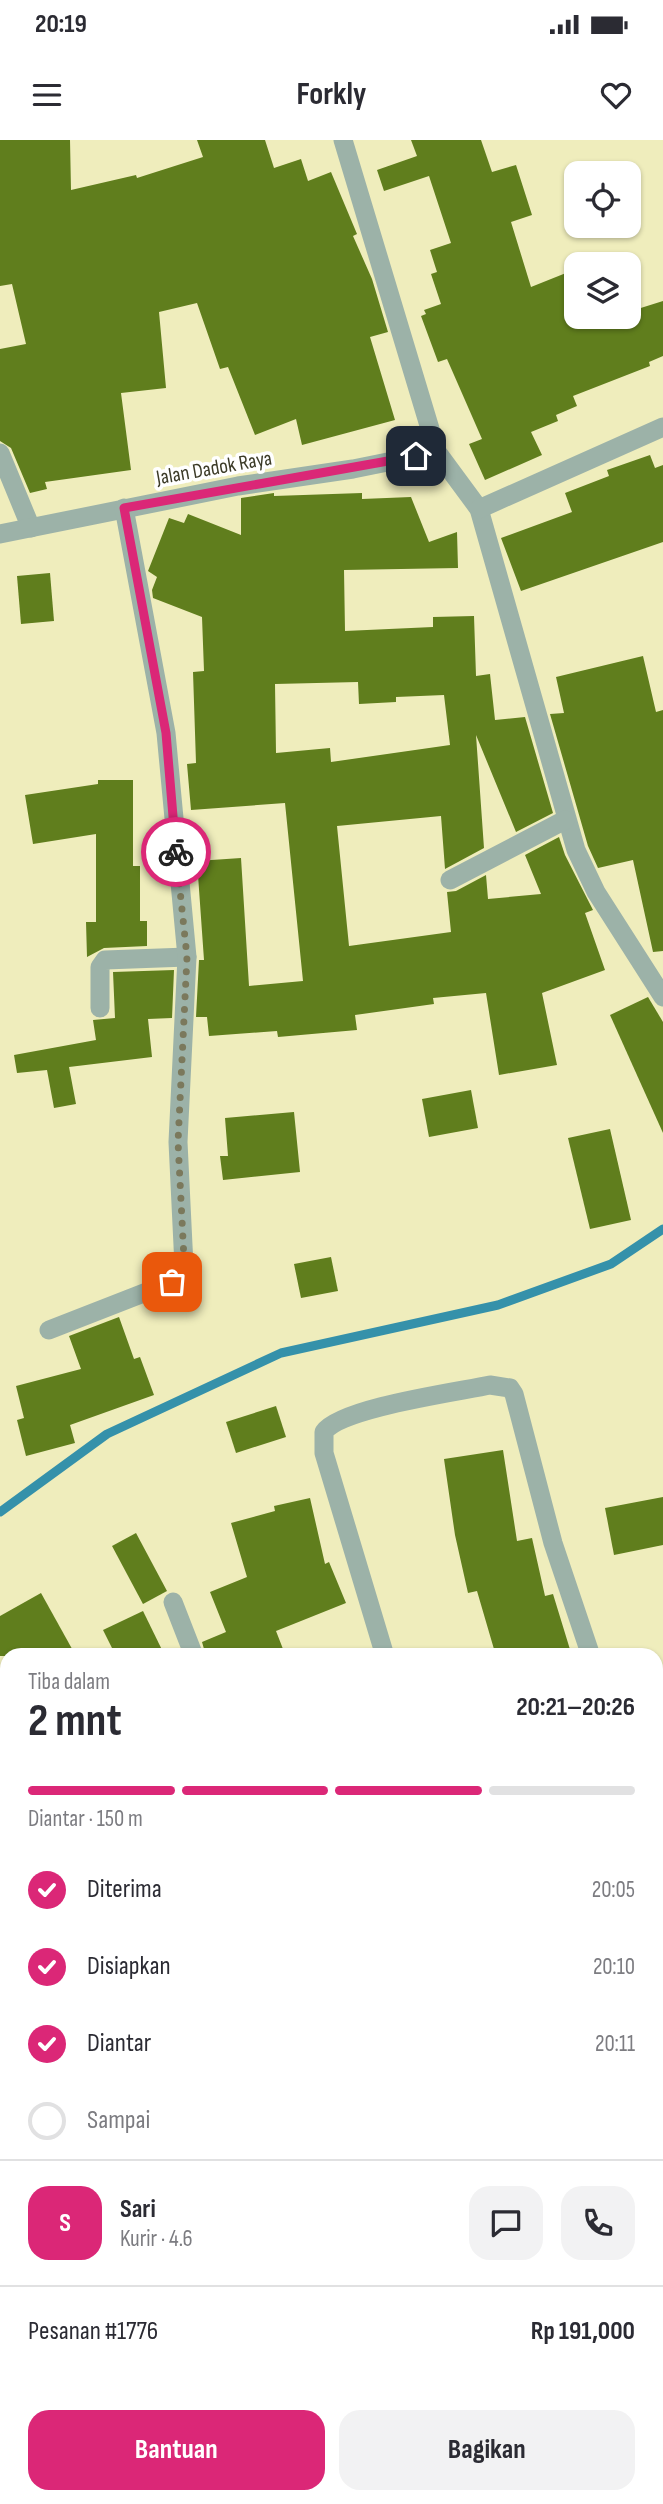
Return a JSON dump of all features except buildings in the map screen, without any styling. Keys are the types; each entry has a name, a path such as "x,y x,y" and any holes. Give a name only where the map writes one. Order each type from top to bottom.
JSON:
{"street":[{"path":"343,140 437,452 479,509 565,820 584,871 663,997"},
{"path":"479,509 663,427"},
{"name":"Jalan Dadok Raya","path":"0,534 238,486 353,470 437,452"},
{"path":"0,453 31,528"},
{"path":"49,1330 172,1282 182,1272 184,1259 178,1142 187,957 166,733 124,508"},
{"path":"450,880 565,820"},
{"path":"100,1008 100,967 105,960 187,957"},
{"path":"383,1648 324,1452 324,1432 332,1423 356,1413 490,1385 510,1388 514,1394 553,1543 589,1648"},
{"path":"173,1602 191,1648"}],"waterway":[{"path":"0,1512 107,1434 281,1353 498,1305 611,1264 663,1229"}],"way so far":[{"path":"172,1282 178,1278 184,1266 178,1142 187,957 176,852"}],"route":[{"path":"176,852 166,733 124,508 238,486 353,470 416,456"}]}
